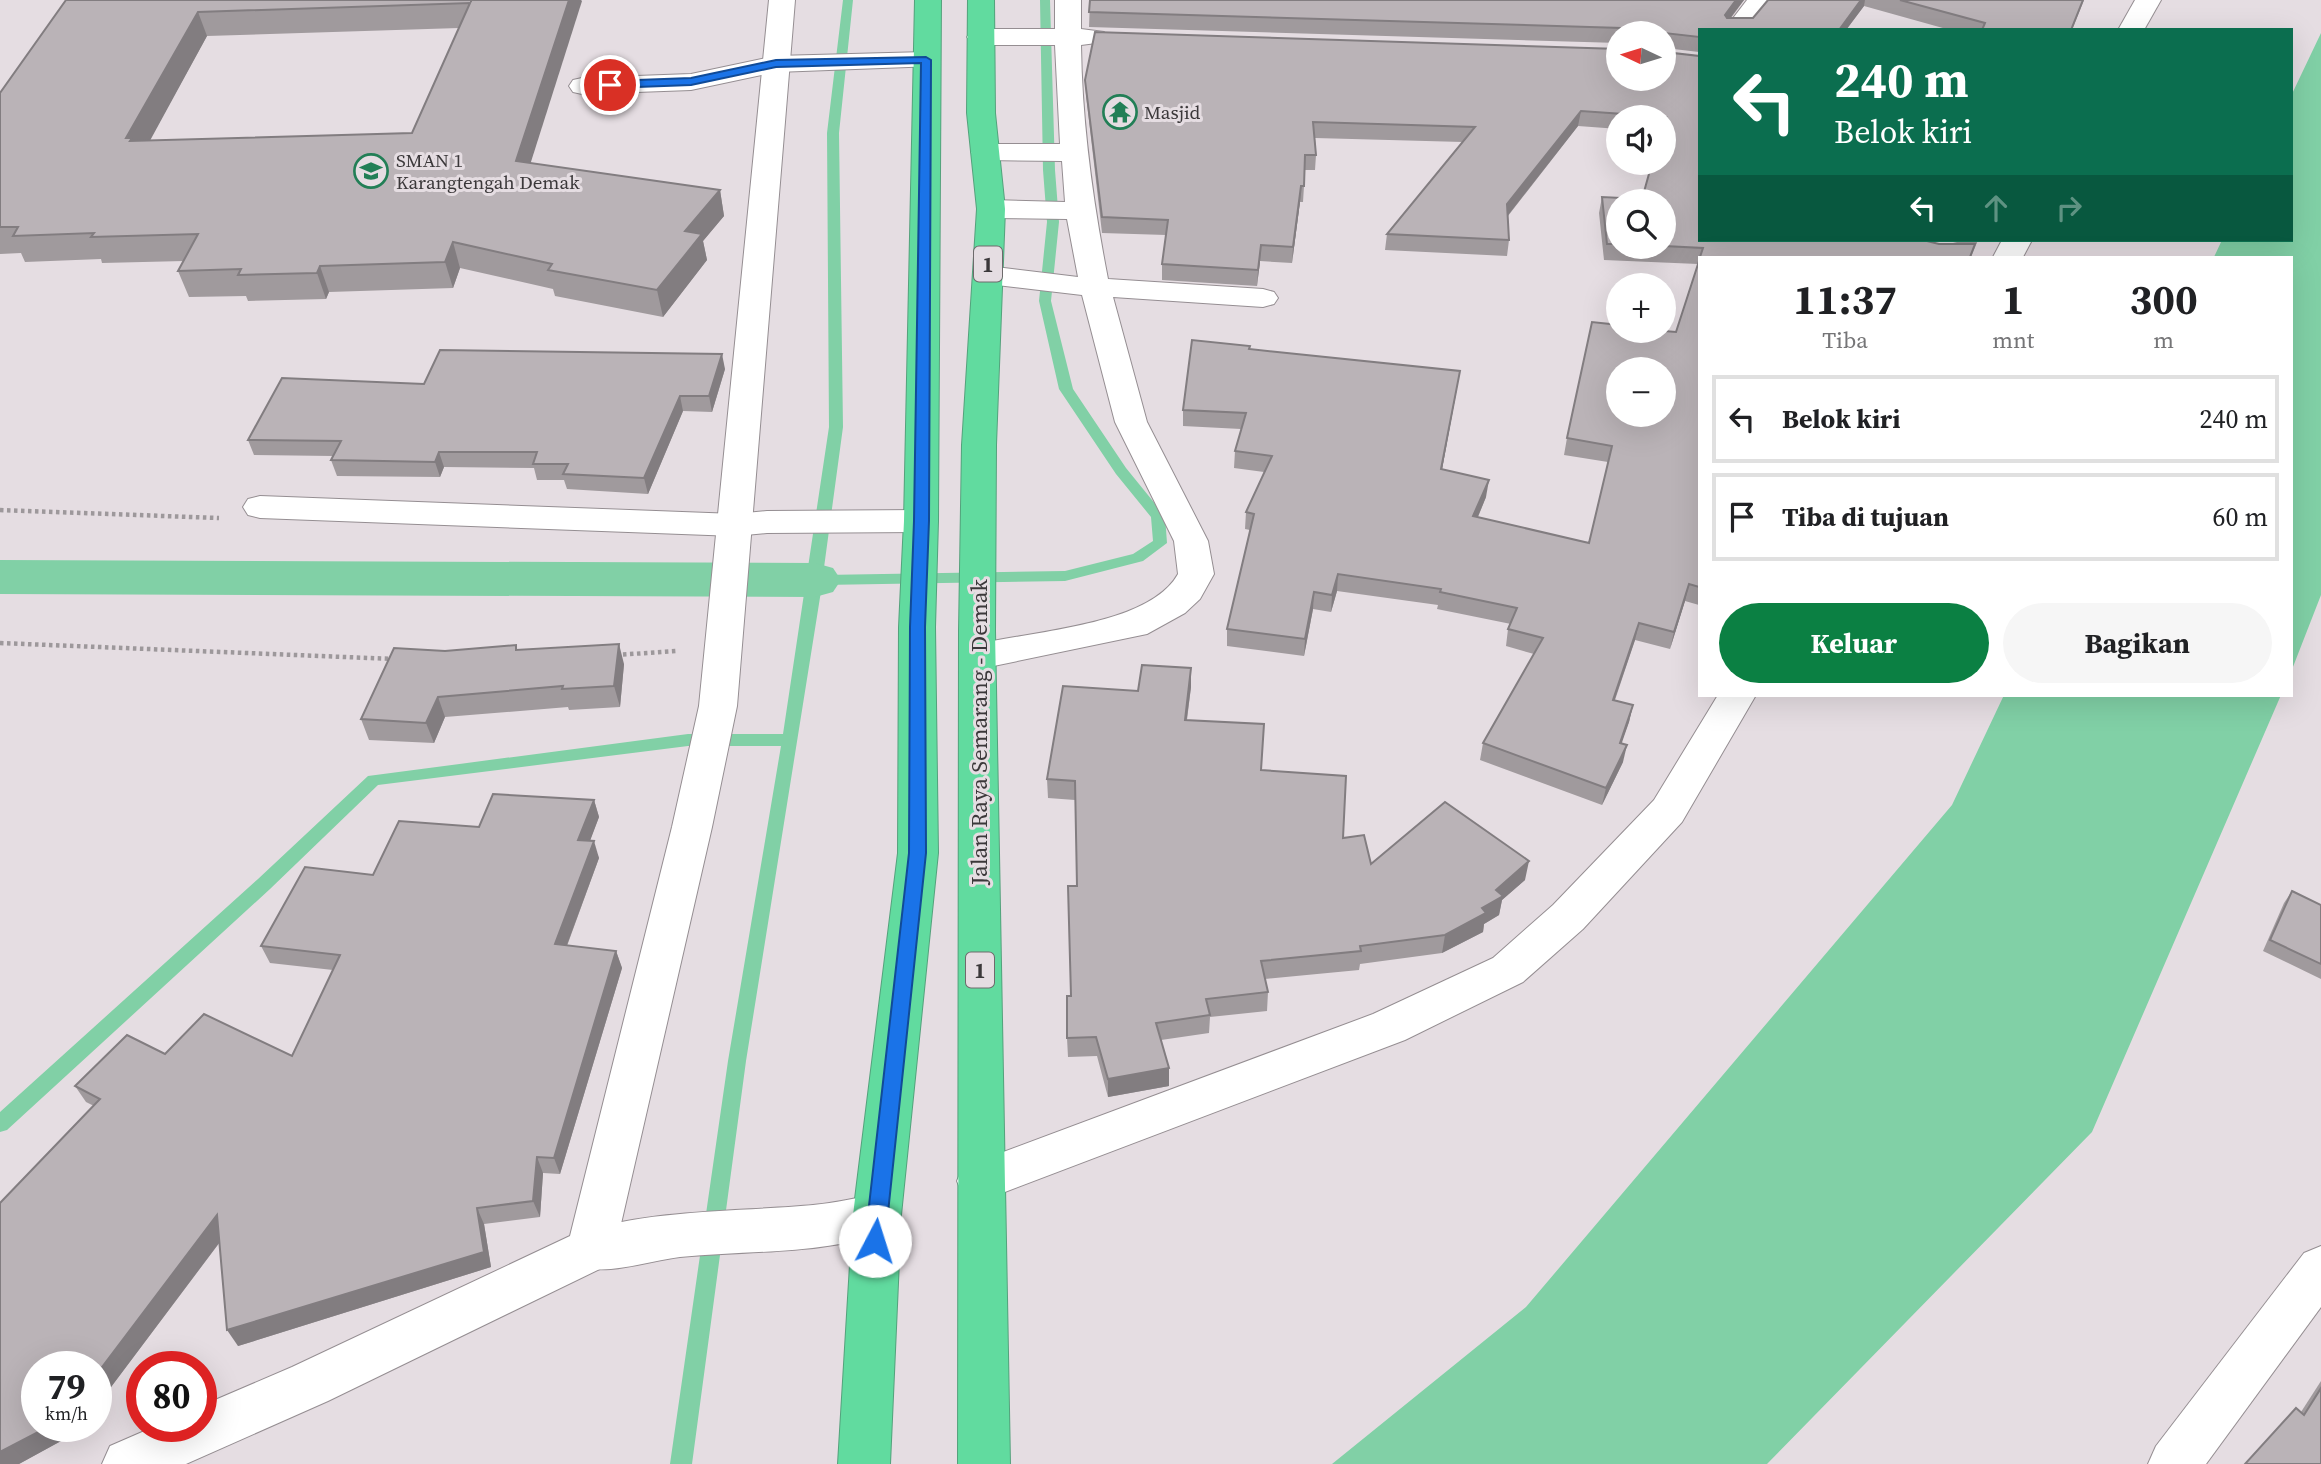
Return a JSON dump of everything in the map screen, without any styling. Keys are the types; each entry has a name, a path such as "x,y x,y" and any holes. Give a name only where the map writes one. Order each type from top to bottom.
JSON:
{"highway":[{"path":"864,1464 877,1215 918,853 921,522 916,60 928,0"},
{"name":"Jalan Raya Semarang - Demak","path":"981,0 981,113 991,209 979,444 980,1181 984,1464"}],"street":[{"path":"591,1250 718,706 732,564 751,524 785,63 782,0"},
{"path":"978,643 1134,625 1172,604 1187,590 1196,574 1191,541 1131,422 1087,286 1074,211 1068,153 1065,36 1068,0"},
{"path":"1739,28 1760,0"},
{"path":"2132,28 2148,0"},
{"path":"980,37 1124,38"},
{"path":"582,86 691,82 785,63 916,60"},
{"path":"985,152 1068,153"},
{"path":"991,209 1074,211"},
{"path":"988,275 1087,286 1263,298"},
{"path":"260,507 751,524 884,520 921,522"},
{"path":"980,1181 1389,1027 1508,970 1568,917 1668,811 1736,697"},
{"path":"128,1464 310,1384 591,1250 678,1237 817,1226 877,1215"},
{"path":"2174,1464 2321,1268"}],"path":[{"path":"0,510 232,518 260,507"},
{"path":"0,643 400,659"},
{"path":"603,657 723,647"}],"shaded area":[{"path":"2321,33 2321,595 2293,667 2293,256 2214,256 2221,242 2293,242 2293,92"},
{"path":"2003,697 2280,697 2092,1132 1767,1464 1332,1464 1526,1307 1952,805"}],"building":[{"path":"66,0 569,0 516,161 720,190 685,231 702,234 657,290 548,270 552,264 453,242 445,262 320,266 317,273 238,275 241,269 178,271 198,234 91,237 94,233 13,236 18,227 0,227 0,93","holes":["470,3 412,133 130,141 132,138 126,138 198,12"]},
{"path":"1090,0 1736,0 1725,15 1727,18 1753,18 1768,0 1861,0 1840,28 1698,28 1698,37 1676,34 1676,21 1606,21 1606,28 1089,12"},
{"path":"1900,0 2083,0 2072,28 1983,28 1985,23"},
{"path":"1095,32 1606,49 1606,91 1676,91 1676,53 1698,56 1698,242 1975,244 1970,256 1700,256 1703,248 1676,247 1676,189 1645,189 1649,175 1676,175 1676,105 1606,105 1606,113 1581,111 1507,204 1509,240 1387,234 1475,127 1313,122 1316,155 1305,155 1304,186 1301,186 1293,247 1261,245 1258,270 1162,264 1168,220 1102,217 1085,80"},
{"path":"1602,197 1606,197 1606,235"},
{"path":"1698,264 1698,587 1689,584 1674,632 1639,623 1613,700 1633,705 1620,743 1627,745 1606,788 1483,743 1543,638 1508,629 1517,608 1440,592 1441,589 1338,574 1332,595 1314,592 1305,639 1227,629 1254,514 1246,512 1272,456 1235,451 1246,413 1183,410 1192,340 1250,346 1249,349 1460,371 1441,469 1489,480 1473,516 1589,543 1612,446 1567,438 1592,322 1606,324 1606,343 1676,343 1676,332"},
{"path":"440,350 722,354 709,396 680,396 644,478 563,474 568,464 533,464 537,452 439,452 435,462 331,460 341,441 248,440 282,378 424,384"},
{"path":"619,644 614,686 562,689 563,686 438,697 426,723 361,719 394,648 445,651 516,645 516,650"},
{"path":"1142,665 1191,668 1185,720 1264,724 1261,770 1346,776 1343,838 1364,835 1371,864 1445,802 1529,861 1496,890 1503,896 1482,908 1486,913 1445,935 1360,946 1361,951 1261,961 1268,992 1206,999 1210,1015 1156,1023 1169,1068 1108,1079 1096,1037 1067,1038 1067,996 1071,996 1068,886 1077,886 1075,781 1047,779 1063,686 1138,691"},
{"path":"493,794 594,800 578,840 594,841 555,944 616,951 554,1158 537,1157 533,1201 477,1208 484,1252 227,1330 217,1215 112,1354 112,1351 21,1351 21,1441 0,1452 0,1203 100,1099 75,1086 127,1035 165,1054 204,1014 292,1056 340,955 261,946 305,867 373,875 399,821 479,827"},
{"path":"2292,891 2321,905 2321,964 2270,940"},
{"path":"2321,1388 2321,1464 2245,1464 2296,1408 2304,1415"}],"waterway":[{"path":"815,580 836,427 833,133 848,0"},
{"path":"815,580 1065,576 1138,558 1160,543 1158,516 1121,471 1066,389 1045,301 1053,222 1049,170 1045,0"},
{"path":"0,577 815,580"},
{"path":"681,1464 737,1061 815,580"},
{"path":"0,1124 374,780 688,740 790,740"}],"place":[{"name":"Masjid","path":"1120,112"},
{"name":"SMAN 1 Karangtengah Demak","path":"371,171"}],"route":[{"path":"610,85 691,82 776,64 926,60 918,627 918,853 875,1241"}]}
